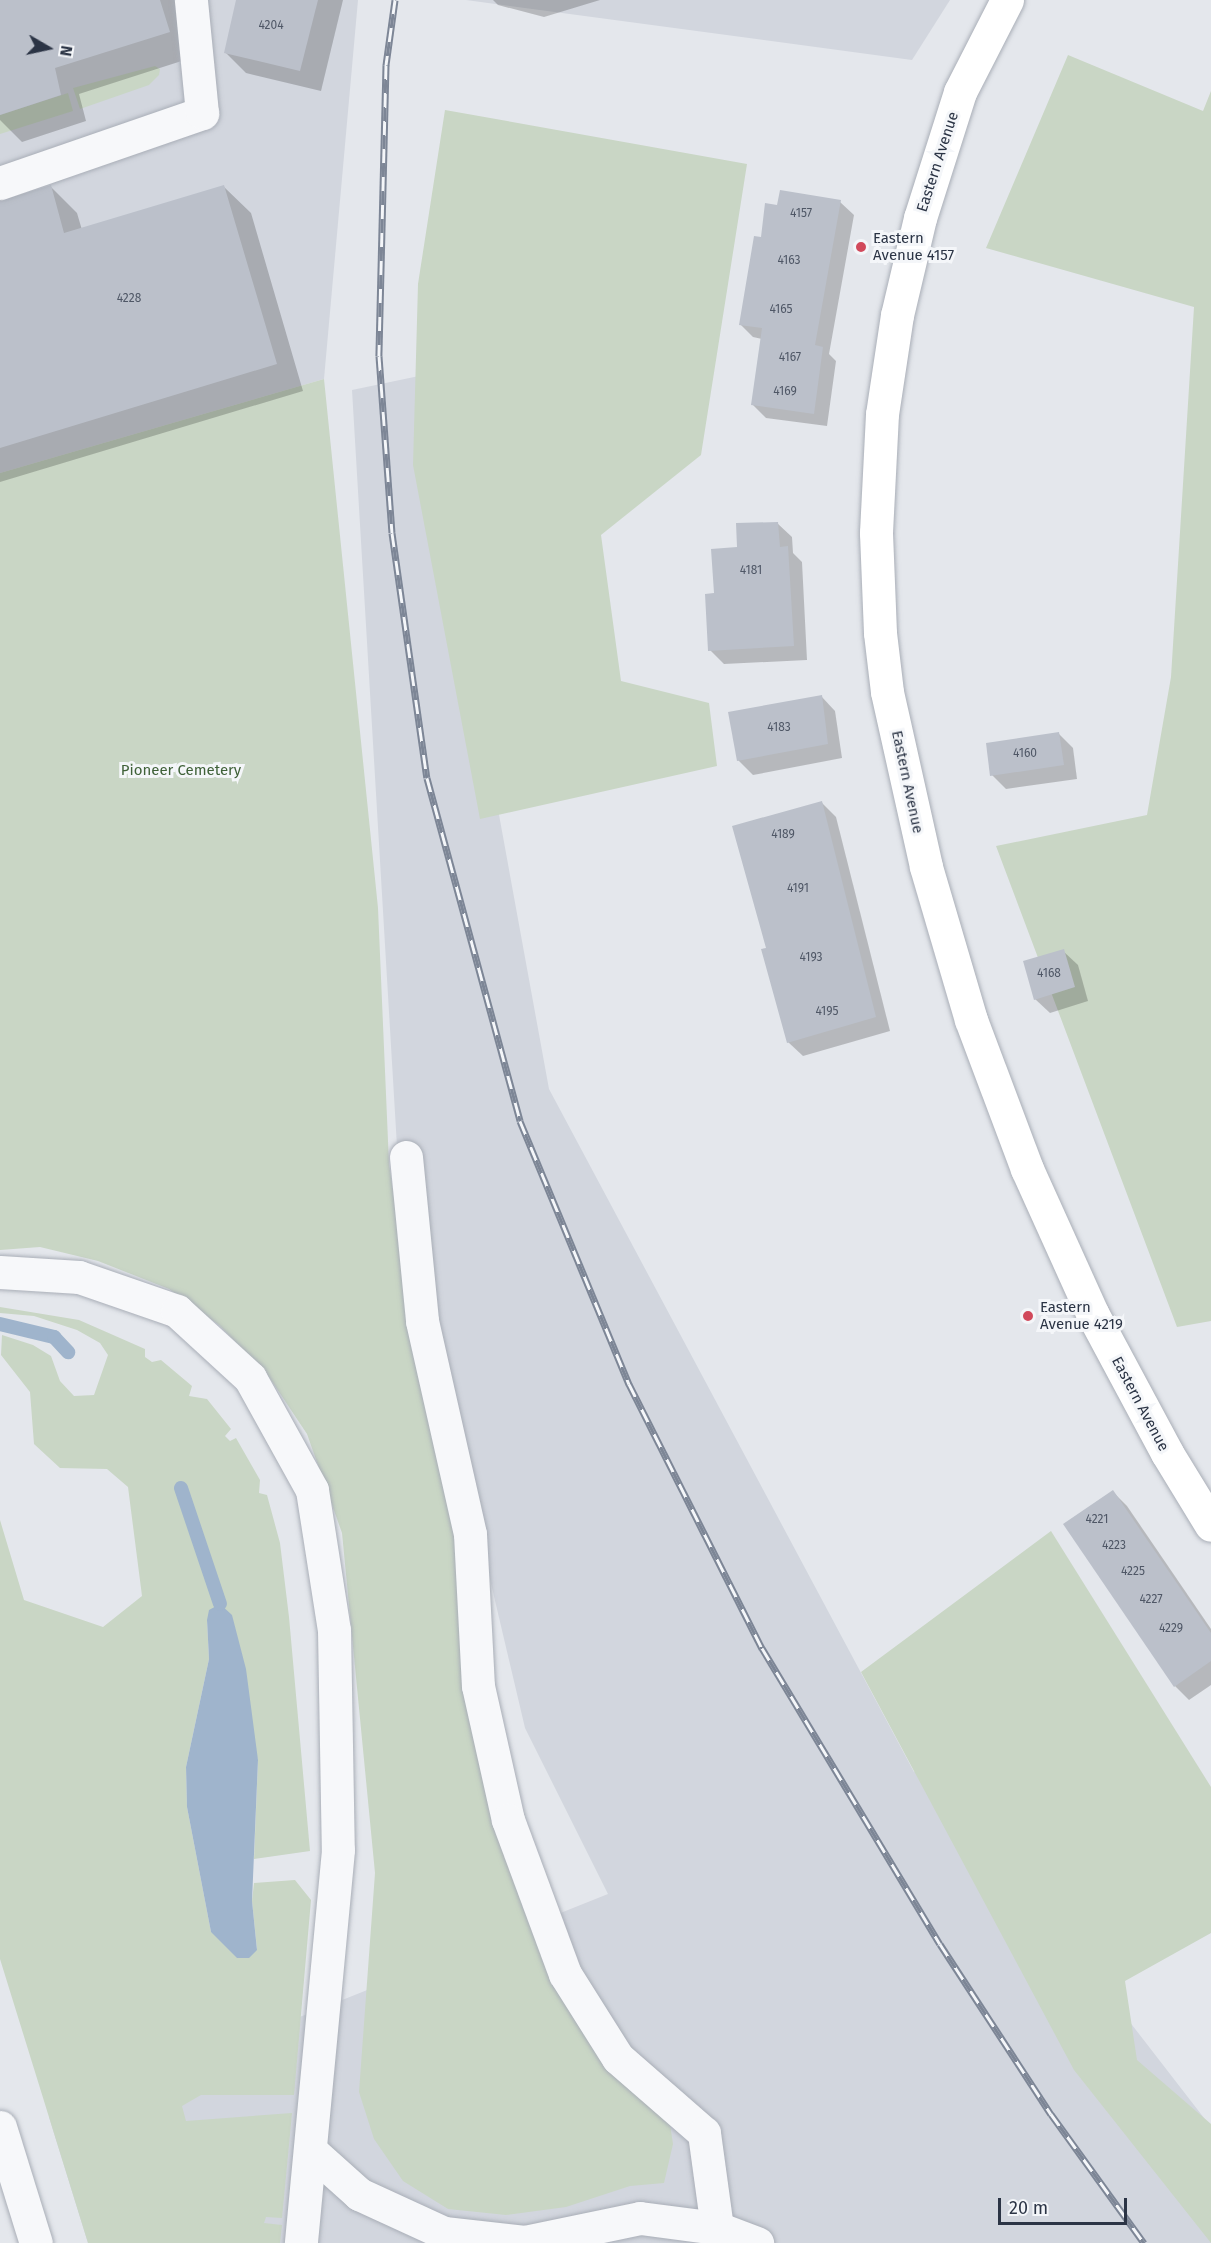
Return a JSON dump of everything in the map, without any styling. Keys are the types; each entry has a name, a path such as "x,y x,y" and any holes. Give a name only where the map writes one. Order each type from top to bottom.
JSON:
{"main road":[{"name":"Eastern Avenue","path":"1007,0 960,92 920,218 897,315 882,414 876,533 880,633 887,692 926,867 971,1020 1027,1169 1092,1313 1167,1453 1211,1525"}],"street":[{"path":"0,183 202,112 190,0"},
{"path":"406,1157 422,1321 470,1534 478,1686 508,1820 570,1983 618,2058 704,2133 717,2228"},
{"path":"0,1272 79,1277 177,1311 250,1378 312,1490 334,1630 338,1850 301,2243"},
{"path":"1,2133 36,2243"},
{"path":"309,2150 359,2194 437,2238 525,2242 640,2218 717,2228 757,2243"}],"shaded area":[{"path":"0,0 358,0 324,379 0,473"},
{"path":"466,0 950,0 912,60"},
{"path":"419,376 549,1089 914,1772 931,1765 1211,2127 1211,2243 88,2243 49,2117 608,1894 525,1728 400,1197 352,390"}],"green space":[{"path":"1068,55 1203,111 1211,91 1211,1321 1177,1327 996,846 1147,815 1171,677 1194,307 986,248"},
{"path":"155,66 160,69 159,75 149,85 80,109 73,88"},
{"path":"68,93 73,111 0,134 0,115"},
{"path":"445,110 747,164 701,455 601,535 621,681 709,703 717,766 480,819 413,465 418,284"},
{"name":"Pioneer Cemetery","path":"324,379 378,908 389,1164 417,1353 557,1983 668,2111 673,2144 664,2183 630,2186 566,2207 506,2215 448,2209 403,2181 374,2139 359,2092 375,1873 342,1533 307,1434 267,1374 219,1325 169,1289 98,1261 40,1247 0,1250 0,473"},
{"path":"0,1307 79,1320 145,1349 145,1357 152,1362 161,1360 192,1386 189,1396 207,1399 231,1429 225,1436 230,1441 236,1438 260,1480 259,1493 267,1495 280,1543 289,1617 310,1851 254,1859 258,1760 207,1620 209,1659 186,1767 187,1807 211,1932 257,1949 252,1901 254,1883 295,1880 311,1900 294,2095 201,2095 182,2106 186,2121 292,2113 282,2218 266,2217 264,2223 282,2225 280,2243 88,2243 0,1959 0,1520 24,1600 103,1627 142,1596 128,1487 107,1469 60,1468 34,1444 30,1392 1,1355 2,1335 33,1345 51,1356 60,1381 74,1396 94,1395 108,1355 100,1343 77,1330 34,1316 0,1313"},
{"path":"1051,1531 1211,1787 1211,1933 1125,1981 1137,2060 1211,2124 1211,2243 1074,2070 861,1672"}],"water":[{"path":"220,1604 232,1615 246,1669 258,1760 252,1901 257,1950 249,1958 237,1958 211,1932 187,1807 186,1767 209,1659 207,1620 209,1610"}],"building":[{"path":"0,0 160,0 170,32 55,68 61,95 0,115"},
{"path":"236,0 318,0 300,71 224,53"},
{"path":"51,185 64,233 224,185 277,364 0,448 0,201"},
{"path":"780,190 841,200 815,345 823,347 814,414 751,405 762,328 739,325 754,236 761,237 765,203 777,205"},
{"path":"778,522 780,547 788,546 794,646 708,651 705,594 714,593 711,549 737,547 736,523"},
{"path":"822,695 828,744 737,761 728,712"},
{"path":"1059,732 1064,765 990,776 986,743"},
{"path":"822,801 876,1017 787,1043 761,949 766,948 732,826"},
{"path":"1064,949 1075,987 1034,1000 1023,961"},
{"path":"1113,1490 1211,1633 1211,1661 1174,1687 1063,1524"}],"waterway":[{"path":"0,1324 54,1337 68,1352"},
{"path":"181,1488 220,1604"}],"railway":[{"path":"395,0 386,65 379,356 392,533 427,778 520,1121 629,1384 762,1648 940,1944 1051,2114 1144,2243"}],"place":[{"name":"Eastern Avenue 4157","path":"861,247"},
{"name":"Eastern Avenue 4219","path":"1028,1316"}]}
